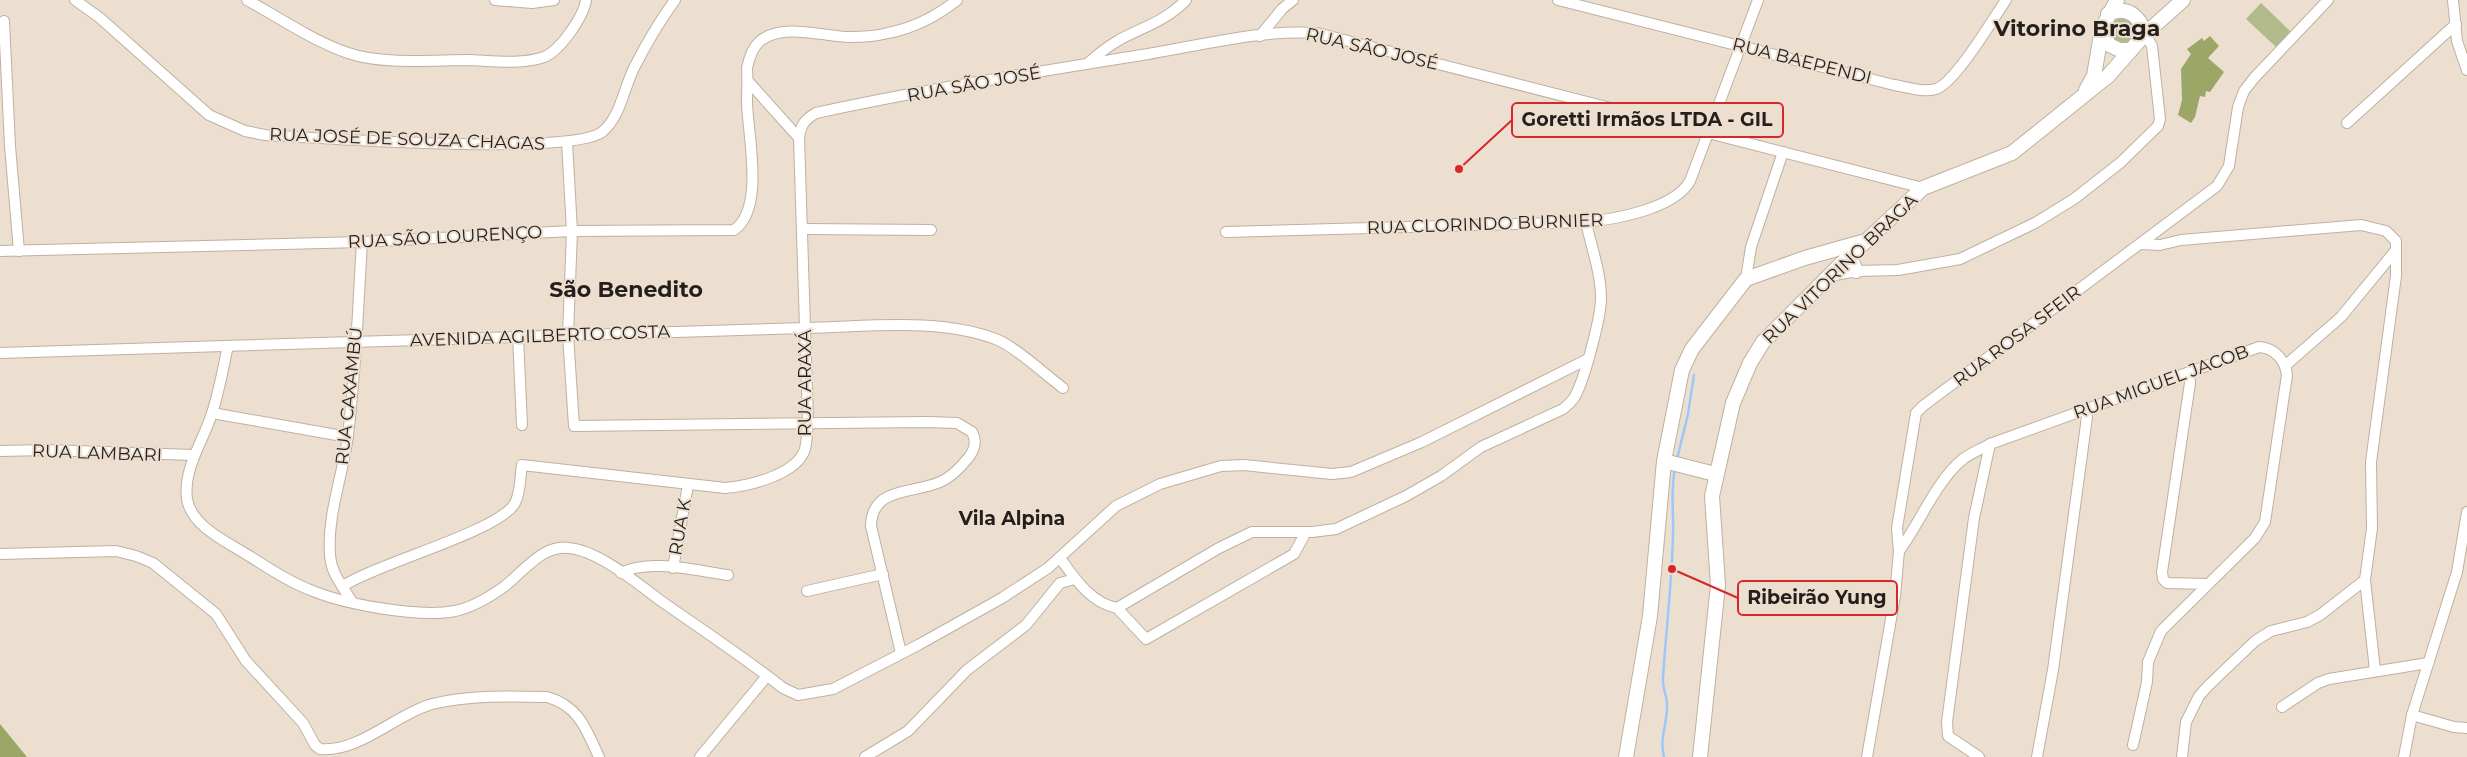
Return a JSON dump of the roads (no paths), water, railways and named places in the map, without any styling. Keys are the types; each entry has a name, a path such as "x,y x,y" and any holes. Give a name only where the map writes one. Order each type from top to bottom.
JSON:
{"main road":[{"path":"2081,97 2094,76 2102,28 2117,0"},
{"name":"RUA VITORINO BRAGA","path":"1700,757 1718,585 1712,496 1733,403 1750,362 1763,342 1865,241 1923,188 2012,153 2108,76 2145,34 2183,0"},
{"path":"2108,14 2115,10 2130,12 2141,22 2145,34"},
{"path":"2102,28 2105,40 2110,45 2120,50 2131,50"},
{"path":"1626,757 1650,616 1667,461 1684,365 1692,349 1746,279 1766,270 1865,241"},
{"path":"1830,251 1834,272"},
{"path":"1854,252 1852,261 1856,271"},
{"path":"1667,461 1716,474"}],"street":[{"name":"RUA JOSÉ DE SOUZA CHAGAS","path":"75,0 100,18 209,115 245,131 265,135 420,142 567,142 593,137 602,132 617,111 648,40 675,0"},
{"path":"247,0 328,45 366,57 407,60 514,61 540,58 552,52 580,17 586,0"},
{"path":"496,0 532,3 554,0"},
{"path":"800,138 748,81 747,68 750,56 760,41 772,35 787,32 851,37 888,33 910,27 933,16 957,0"},
{"path":"1086,64 1120,39 1164,20 1186,0"},
{"path":"1260,36 1282,9 1293,0"},
{"name":"RUA BAEPENDI","path":"1558,0 1742,45 1894,85 1924,90 1936,89 1952,79 2006,0"},
{"name":"RUA CLORINDO BURNIER","path":"1226,232 1586,222 1622,218 1635,214 1676,196 1685,190 1758,0"},
{"name":"RUA ROSA SFEIR","path":"1867,757 1894,596 1899,551 1897,528 1916,413 2210,192 2224,178 2232,156 2240,99 2244,91 2255,76 2328,0"},
{"path":"2453,0 2457,41 2467,70"},
{"path":"4,21 10,146 19,251"},
{"path":"2347,123 2456,24"},
{"name":"RUA SÃO JOSÉ","path":"800,138 801,126 806,119 816,113 1086,64 1260,36 1286,32 1317,33 1923,188"},
{"path":"1834,272 1898,270 1960,259 2035,223 2074,199 2120,163 2154,132 2160,118 2152,46 2145,34"},
{"name":"RUA SÃO LOURENÇO","path":"0,251 362,242 572,231 726,232 742,224 750,201 752,177 748,81"},
{"name":"RUA ARAXÁ","path":"343,586 368,571 451,540 501,517 516,502 522,464 725,488 741,487 768,480 794,464 801,457 805,449 808,422 800,138"},
{"path":"567,142 572,231 568,335 574,426 808,422 957,423 970,429 975,438 972,453 948,478 938,483 892,495 878,503 873,509 871,526 901,653"},
{"path":"1746,279 1751,247 1783,152"},
{"path":"1117,608 1219,548 1252,532 1306,532 1336,529 1380,509 1441,476 1481,447 1563,409 1573,400 1578,391 1588,359 1601,296 1586,222"},
{"path":"2141,244 2160,245 2181,240 2361,225 2386,231 2396,241 2396,276 2371,462 2372,528 2365,580 2367,613 2375,670"},
{"path":"804,229 931,230"},
{"name":"RUA CAXAMBÚ","path":"352,602 333,571 329,533 348,437 362,242"},
{"path":"2133,744 2147,682 2148,662 2161,630 2255,538 2265,522 2286,391 2286,365 2341,317 2396,250"},
{"path":"1749,258 1766,270"},
{"name":"AVENIDA AGILBERTO COSTA","path":"0,352 518,336 932,326 971,332 1000,341 1063,388"},
{"path":"518,336 522,425"},
{"path":"228,346 212,413 194,455 188,500 193,513 204,526 227,542 307,589 352,602 404,610 455,611 481,601 506,585 523,569 540,557 563,547 572,548 605,562 783,688 798,695 813,694 833,689 1002,598 1048,568 1116,506 1160,484 1221,466 1244,465 1332,474 1351,472 1422,442 1588,359"},
{"name":"RUA MIGUEL JACOB","path":"1899,551 1912,534 1945,478 1964,458 1990,444 2258,347 2271,350 2286,365"},
{"path":"2188,372 2190,383 2162,572 2163,579 2167,583 2208,584"},
{"path":"2037,757 2053,670 2087,417 2085,409"},
{"path":"212,413 348,437"},
{"path":"1979,757 1948,736 1946,722 1974,518 1990,444"},
{"name":"RUA LAMBARI","path":"0,451 46,450 194,455"},
{"name":"RUA K","path":"673,568 688,485"},
{"path":"2404,757 2412,715 2457,572 2467,512"},
{"path":"1060,558 1074,579 1105,606 1117,608 1146,639 1294,554 1306,532"},
{"path":"0,554 116,551 136,556 153,564 216,614 246,661 303,723 315,746 320,749 361,740 419,709 433,704 464,699 547,697 560,701 575,712 599,757"},
{"path":"621,573 638,566 728,575"},
{"path":"1048,568 1060,583"},
{"path":"807,591 883,574"},
{"path":"865,757 908,731 967,670 1026,625 1060,583 1074,579"},
{"path":"2182,757 2186,722 2199,696 2208,686 2255,641 2271,631 2307,622 2320,615 2365,580"},
{"path":"2282,706 2318,683 2375,670 2428,663"},
{"path":"700,757 767,676"},
{"path":"2412,715 2454,727 2467,728"}],"waterway":[{"path":"1677,459 1688,414 1694,375"},
{"path":"1664,757 1663,736 1667,704 1663,678 1671,570 1672,502 1675,469"}],"place":[{"name":"Goretti Irmãos LTDA - GIL","path":"1459,169"},
{"name":"Ribeirão Yung","path":"1672,569"}],"district":[{"name":"Vitorino Braga","path":"2077,28"},
{"name":"São Benedito","path":"626,289"},
{"name":"Vila Alpina","path":"1012,518"}]}
